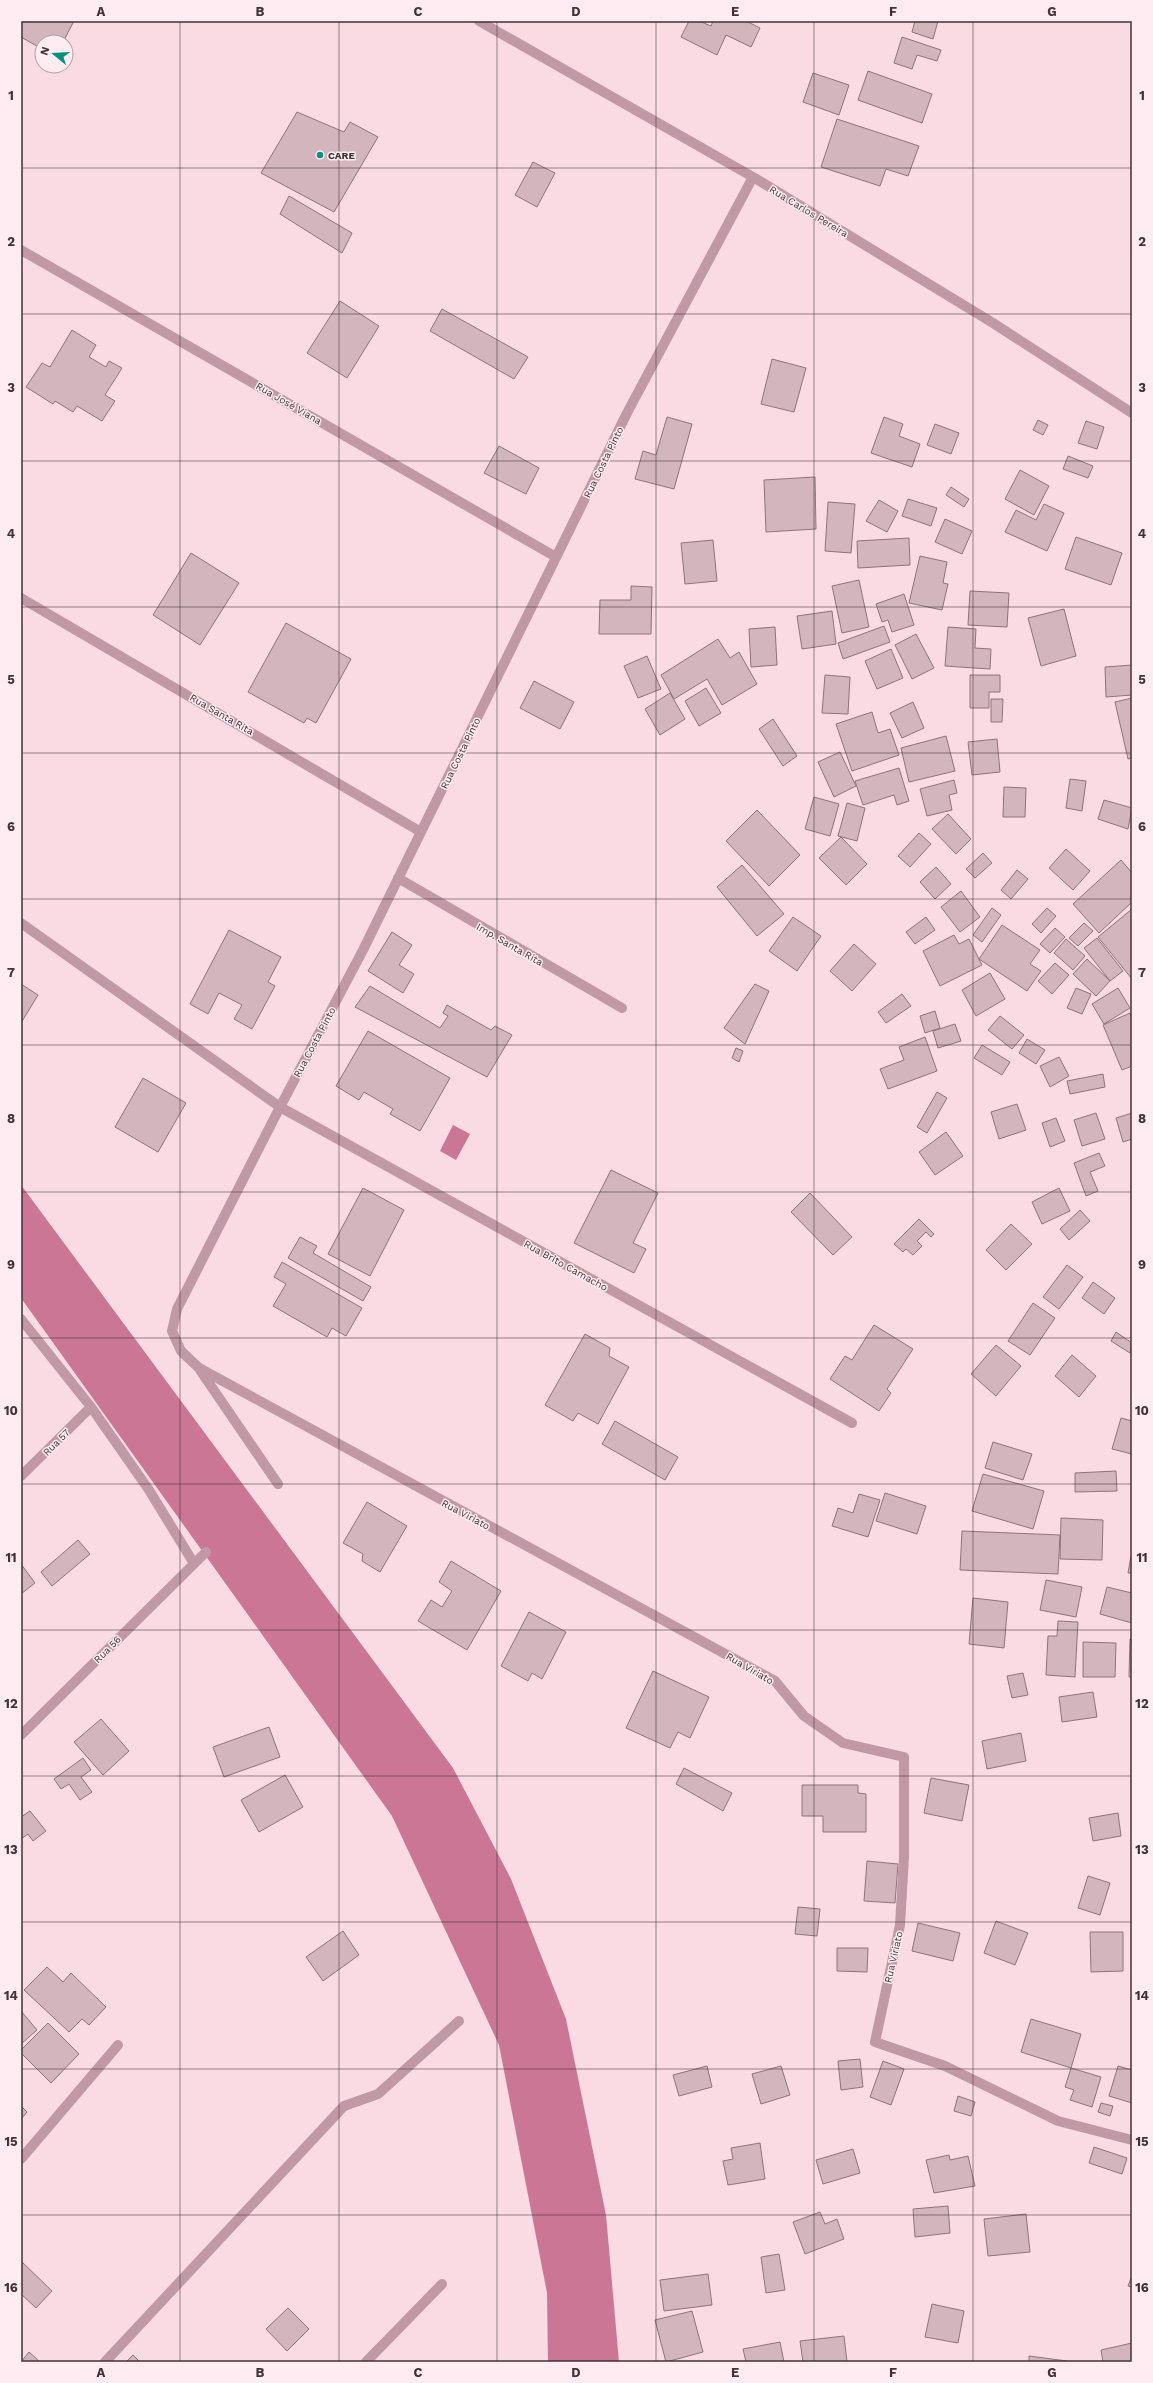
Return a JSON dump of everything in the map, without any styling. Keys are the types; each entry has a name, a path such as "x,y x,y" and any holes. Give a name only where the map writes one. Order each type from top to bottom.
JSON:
{"street":[{"name":"Rua Carlos Pereira","path":"479,21 753,177 993,323 1132,413"},
{"name":"Rua Costa Pinto","path":"172,1331 177,1309 280,1107 363,950 627,413 753,177"},
{"name":"Rua José Viana","path":"21,250 556,558"},
{"name":"Rua Santa Rita","path":"21,598 421,832"},
{"name":"Imp. Santa Rita","path":"398,878 622,1008"},
{"name":"Rua Brito Camacho","path":"21,923 280,1107 852,1423"},
{"path":"21,1319 91,1407 149,1490 193,1562"},
{"name":"Rua Viriato","path":"172,1331 181,1351 199,1368 775,1681 804,1716 843,1743 904,1757 904,1856 900,1925 875,2042 945,2066 1058,2121 1132,2140"},
{"path":"199,1368 278,1484"},
{"name":"Rua 57","path":"21,1476 91,1407"},
{"name":"Rua 56","path":"21,1735 193,1562 206,1552"},
{"path":"105,2362 344,2106 378,2094 459,2021"},
{"path":"21,2160 118,2045"},
{"path":"366,2362 442,2284"}],"shaded area":[{"path":"453,1125 470,1134 456,1160 440,1151"},
{"path":"21,1185 453,1768 511,1879 566,2019 606,2215 619,2362 548,2362 547,2293 499,2045 392,1816 21,1298"}],"building":[{"path":"21,21 74,21 67,34 34,34 34,44 21,37"},
{"path":"689,21 699,21 711,26 713,21 746,21 760,28 751,47 726,35 717,55 681,37"},
{"path":"915,21 938,21 933,39 912,32"},
{"path":"902,37 941,50 937,61 917,55 912,69 894,63"},
{"path":"868,71 932,94 922,123 858,100"},
{"path":"813,73 849,85 839,115 803,102"},
{"name":"CARE","path":"297,112 344,132 350,122 378,137 334,212 261,173"},
{"path":"837,119 919,146 908,176 886,169 880,186 821,167"},
{"path":"533,162 555,173 537,207 515,195"},
{"path":"289,196 352,233 342,253 280,214"},
{"path":"340,301 379,326 347,378 307,353"},
{"path":"442,309 528,357 514,379 430,331"},
{"path":"72,330 96,345 89,357 106,367 109,361 122,368 105,395 115,401 102,421 77,406 73,412 55,401 53,404 26,387 42,363 50,367"},
{"path":"772,359 806,368 794,412 761,404"},
{"path":"667,417 692,424 674,489 635,479 643,451 656,455"},
{"path":"884,417 903,424 899,436 920,444 912,467 871,453"},
{"path":"1038,420 1048,425 1043,435 1033,430"},
{"path":"1086,421 1104,427 1097,449 1078,443"},
{"path":"935,424 959,433 951,454 927,445"},
{"path":"499,446 539,468 526,494 484,473"},
{"path":"1068,456 1093,466 1088,478 1063,469"},
{"path":"1020,470 1049,486 1034,515 1005,499"},
{"path":"815,477 816,529 766,532 764,480"},
{"path":"951,487 969,499 964,507 946,495"},
{"path":"908,499 937,508 931,526 902,516"},
{"path":"879,500 898,511 887,532 866,521"},
{"path":"828,502 855,504 851,553 825,551"},
{"path":"1044,504 1064,513 1047,551 1005,532 1016,510 1036,520"},
{"path":"945,519 972,531 962,554 935,542"},
{"path":"1076,537 1122,553 1111,585 1065,569"},
{"path":"909,538 910,565 858,568 857,541"},
{"path":"713,540 717,581 685,584 681,543"},
{"path":"191,553 239,583 200,645 153,615"},
{"path":"920,556 947,562 943,583 948,584 942,610 909,603"},
{"path":"859,580 869,627 842,633 832,586"},
{"path":"631,586 652,587 651,634 599,634 600,600 631,600"},
{"path":"970,591 1009,593 1007,627 968,625"},
{"path":"904,594 914,625 892,632 888,620 882,622 876,604"},
{"path":"1064,609 1076,656 1041,666 1028,618"},
{"path":"832,611 836,644 802,649 797,616"},
{"path":"286,623 351,659 316,723 307,718 304,723 248,692"},
{"path":"884,626 890,642 843,659 838,643"},
{"path":"775,627 777,665 751,667 749,629"},
{"path":"948,627 976,629 975,648 991,649 990,669 945,666"},
{"path":"916,634 934,668 912,679 895,645"},
{"path":"718,639 730,658 739,652 757,684 722,705 707,679 674,699 661,675"},
{"path":"891,649 903,678 877,689 865,661"},
{"path":"647,656 661,689 638,698 624,666"},
{"path":"1132,665 1132,695 1106,697 1105,667"},
{"path":"825,675 850,677 848,714 822,713"},
{"path":"970,675 1000,675 1000,692 989,692 989,708 970,708"},
{"path":"534,681 574,702 560,729 520,708"},
{"path":"706,688 721,713 699,726 685,701"},
{"path":"670,693 685,719 660,735 645,709"},
{"path":"1132,698 1132,758 1128,759 1115,702"},
{"path":"991,699 1003,699 1002,722 991,722"},
{"path":"913,702 924,728 902,738 890,713"},
{"path":"872,712 878,733 890,729 899,755 852,771 836,724"},
{"path":"773,719 797,756 783,766 759,729"},
{"path":"946,736 955,771 909,782 901,748"},
{"path":"997,739 1000,772 972,775 968,742"},
{"path":"840,752 856,786 834,797 818,762"},
{"path":"899,768 909,801 897,805 894,795 863,805 855,781"},
{"path":"1070,779 1086,781 1082,811 1066,808"},
{"path":"954,780 957,793 949,795 952,810 927,816 920,789"},
{"path":"1004,787 1026,788 1025,817 1003,817"},
{"path":"814,797 839,804 830,836 805,829"},
{"path":"1104,800 1132,808 1128,829 1098,819"},
{"path":"847,803 865,808 857,841 838,836"},
{"path":"757,810 800,855 769,886 726,841"},
{"path":"948,814 971,839 956,854 932,829"},
{"path":"919,833 931,844 910,867 898,856"},
{"path":"841,837 867,864 846,885 819,858"},
{"path":"1066,849 1090,871 1073,890 1049,868"},
{"path":"983,853 992,863 975,878 966,869"},
{"path":"1121,860 1132,873 1132,902 1099,933 1073,904"},
{"path":"742,865 784,914 757,936 717,887"},
{"path":"936,867 951,884 935,899 920,882"},
{"path":"1017,870 1028,879 1011,899 1001,890"},
{"path":"961,891 980,917 960,932 941,907"},
{"path":"992,908 1001,915 982,942 973,935"},
{"path":"1047,908 1056,916 1041,933 1032,924"},
{"path":"1132,909 1132,979 1098,937"},
{"path":"793,917 821,936 797,971 769,951"},
{"path":"926,917 935,930 915,944 906,932"},
{"path":"1084,923 1093,931 1078,946 1069,938"},
{"path":"1002,925 1040,950 1030,964 1041,971 1027,991 979,959"},
{"path":"1055,928 1065,937 1050,953 1040,944"},
{"path":"229,930 281,957 268,982 275,986 252,1029 234,1019 242,1005 219,993 208,1014 190,1004"},
{"path":"392,932 412,945 399,965 414,974 403,993 368,971"},
{"path":"954,935 959,944 969,939 982,965 940,986 923,951"},
{"path":"1097,938 1123,971 1110,981 1084,948"},
{"path":"1066,939 1085,956 1073,970 1054,953"},
{"path":"854,944 876,964 852,991 830,971"},
{"path":"1087,959 1110,981 1096,996 1073,974"},
{"path":"1055,963 1069,975 1052,994 1038,981"},
{"path":"990,973 1005,999 976,1016 962,990"},
{"path":"21,984 38,995 21,1023"},
{"path":"755,984 769,991 745,1044 724,1028"},
{"path":"370,986 440,1028 448,1016 443,1013 447,1005 491,1030 495,1026 512,1035 487,1077 355,1007"},
{"path":"1076,988 1091,994 1082,1014 1067,1008"},
{"path":"1118,988 1130,1008 1104,1024 1092,1004"},
{"path":"902,994 911,1006 886,1023 878,1012"},
{"path":"935,1011 940,1028 925,1033 920,1016"},
{"path":"1130,1013 1132,1018 1132,1066 1122,1070 1103,1025"},
{"path":"1000,1016 1024,1035 1012,1049 988,1030"},
{"path":"955,1024 961,1041 938,1048 933,1031"},
{"path":"368,1031 450,1078 420,1131 390,1114 393,1109 364,1092 359,1100 336,1086"},
{"path":"925,1037 937,1071 888,1089 880,1069 904,1060 899,1047"},
{"path":"1027,1039 1045,1050 1036,1064 1019,1053"},
{"path":"982,1045 1010,1062 1002,1075 974,1058"},
{"path":"736,1048 743,1051 739,1062 732,1058"},
{"path":"1059,1057 1069,1076 1050,1087 1040,1066"},
{"path":"1103,1074 1105,1087 1070,1094 1067,1081"},
{"path":"143,1078 186,1103 158,1152 115,1127"},
{"path":"937,1092 947,1098 927,1133 917,1127"},
{"path":"1017,1104 1026,1130 999,1139 991,1112"},
{"path":"1096,1113 1105,1139 1082,1146 1074,1120"},
{"path":"1132,1113 1132,1139 1123,1142 1116,1118"},
{"path":"1056,1118 1065,1141 1050,1147 1042,1123"},
{"path":"946,1132 963,1156 935,1175 919,1152"},
{"path":"1099,1153 1105,1166 1090,1172 1098,1191 1086,1196 1074,1163"},
{"path":"611,1170 658,1193 633,1243 646,1249 634,1273 574,1243"},
{"path":"363,1188 404,1210 370,1276 328,1254"},
{"path":"1059,1188 1070,1211 1042,1224 1032,1202"},
{"path":"810,1193 852,1237 833,1255 791,1212"},
{"path":"1080,1210 1090,1221 1069,1240 1060,1229"},
{"path":"919,1219 934,1234 931,1237 926,1232 917,1241 922,1246 913,1255 906,1249 903,1252 894,1244"},
{"path":"1011,1224 1032,1244 1006,1270 986,1250"},
{"path":"300,1237 317,1246 313,1253 371,1287 363,1301 288,1258"},
{"path":"282,1262 362,1308 346,1336 332,1328 327,1337 273,1306 286,1284 274,1277"},
{"path":"1067,1265 1083,1277 1059,1309 1043,1297"},
{"path":"1093,1282 1115,1298 1104,1314 1082,1298"},
{"path":"1033,1303 1055,1318 1030,1355 1008,1341"},
{"path":"874,1325 913,1349 887,1389 891,1393 879,1411 830,1379 845,1356 852,1360"},
{"path":"1116,1332 1132,1343 1130,1353 1111,1341"},
{"path":"585,1334 610,1348 609,1356 629,1367 598,1424 578,1413 573,1421 545,1405"},
{"path":"996,1345 1021,1366 996,1396 971,1374"},
{"path":"1072,1355 1096,1376 1079,1397 1055,1376"},
{"path":"1121,1418 1132,1421 1132,1454 1112,1449"},
{"path":"615,1421 678,1457 665,1480 602,1444"},
{"path":"993,1442 1032,1454 1023,1480 985,1468"},
{"path":"1116,1471 1117,1491 1075,1492 1075,1473"},
{"path":"983,1474 1044,1491 1033,1529 972,1511"},
{"path":"885,1493 926,1506 917,1534 876,1521"},
{"path":"859,1494 880,1500 868,1537 832,1526 838,1508 853,1513"},
{"path":"367,1502 407,1526 380,1572 362,1561 363,1554 343,1543"},
{"path":"1061,1518 1103,1520 1102,1560 1060,1559"},
{"path":"962,1531 1060,1535 1058,1574 960,1570"},
{"path":"78,1540 90,1554 52,1586 41,1572"},
{"path":"1131,1556 1132,1573 1128,1573"},
{"path":"451,1561 501,1591 467,1650 418,1621 431,1600 442,1607 452,1591 439,1582"},
{"path":"21,1564 35,1583 21,1594"},
{"path":"1046,1580 1082,1587 1076,1617 1040,1610"},
{"path":"1107,1587 1132,1593 1132,1623 1100,1614"},
{"path":"973,1598 1008,1602 1004,1648 969,1644"},
{"path":"529,1612 566,1632 542,1679 532,1673 528,1681 501,1666"},
{"path":"1058,1621 1078,1622 1075,1677 1046,1675 1048,1636 1057,1636"},
{"path":"1130,1639 1132,1639 1132,1677 1129,1677"},
{"path":"1083,1642 1116,1643 1115,1677 1083,1677"},
{"path":"653,1671 709,1697 690,1738 678,1732 670,1748 626,1728"},
{"path":"1023,1673 1028,1695 1012,1698 1007,1676"},
{"path":"1093,1692 1097,1717 1062,1722 1059,1697"},
{"path":"101,1719 129,1751 103,1775 74,1742"},
{"path":"269,1727 280,1757 224,1777 213,1747"},
{"path":"1021,1733 1026,1761 987,1769 982,1741"},
{"path":"83,1758 91,1770 81,1777 92,1792 80,1800 69,1784 61,1789 54,1779"},
{"path":"684,1768 732,1793 723,1811 676,1784"},
{"path":"285,1775 303,1807 259,1832 241,1800"},
{"path":"931,1778 969,1785 962,1821 924,1813"},
{"path":"802,1785 858,1785 858,1793 866,1794 866,1832 823,1832 823,1816 802,1816"},
{"path":"30,1811 46,1831 33,1841 28,1834 21,1839 21,1817"},
{"path":"1118,1813 1121,1836 1093,1841 1089,1818"},
{"path":"867,1861 898,1864 895,1903 864,1901"},
{"path":"1088,1876 1110,1883 1100,1915 1078,1908"},
{"path":"798,1907 820,1909 817,1936 795,1934"},
{"path":"996,1921 1028,1933 1015,1965 984,1953"},
{"path":"918,1923 960,1933 953,1961 912,1951"},
{"path":"343,1931 359,1955 323,1981 306,1957"},
{"path":"1090,1932 1123,1932 1123,1971 1091,1972"},
{"path":"837,1948 868,1948 867,1972 837,1971"},
{"path":"47,1967 63,1982 71,1973 106,2007 89,2025 82,2019 69,2032 24,1990"},
{"path":"21,2011 37,2030 21,2044"},
{"path":"1031,2019 1081,2034 1071,2068 1021,2052"},
{"path":"48,2023 79,2054 51,2083 21,2053 21,2050"},
{"path":"860,2059 863,2087 841,2090 838,2061"},
{"path":"883,2061 904,2069 891,2105 870,2097"},
{"path":"707,2066 712,2087 679,2096 673,2075"},
{"path":"781,2066 790,2095 761,2104 752,2074"},
{"path":"1118,2066 1132,2070 1132,2103 1109,2096"},
{"path":"1071,2068 1101,2077 1092,2107 1070,2100 1074,2090 1065,2087"},
{"path":"958,2096 975,2102 971,2116 954,2111"},
{"path":"1101,2103 1113,2106 1110,2116 1098,2112"},
{"path":"21,2106 27,2112 21,2119"},
{"path":"760,2143 765,2179 728,2185 723,2161 733,2159 731,2148"},
{"path":"1094,2147 1127,2158 1122,2174 1089,2163"},
{"path":"853,2149 860,2173 823,2184 816,2160"},
{"path":"949,2155 950,2160 968,2156 975,2186 934,2193 926,2160"},
{"path":"948,2206 950,2233 915,2237 913,2209"},
{"path":"820,2212 825,2224 837,2219 844,2239 805,2254 793,2222"},
{"path":"1026,2214 1030,2252 988,2256 984,2219"},
{"path":"779,2254 785,2290 766,2293 761,2257"},
{"path":"21,2261 52,2291 36,2308 21,2294"},
{"path":"708,2274 712,2305 664,2311 660,2280"},
{"path":"1132,2276 1132,2287 1128,2286"},
{"path":"932,2304 964,2311 958,2343 925,2337"},
{"path":"288,2308 309,2329 287,2351 266,2329"},
{"path":"692,2311 703,2352 666,2362 655,2320"},
{"path":"844,2336 847,2362 803,2362 800,2341"},
{"path":"780,2342 784,2362 746,2362 743,2349"},
{"path":"1132,2343 1132,2362 1103,2362 1101,2350"},
{"path":"29,2352 40,2362 21,2362"},
{"path":"133,2355 140,2362 126,2362"},
{"path":"1029,2356 1067,2361 1067,2362 1029,2362"}],"place":[{"name":"CARE","path":"320,155"}]}
